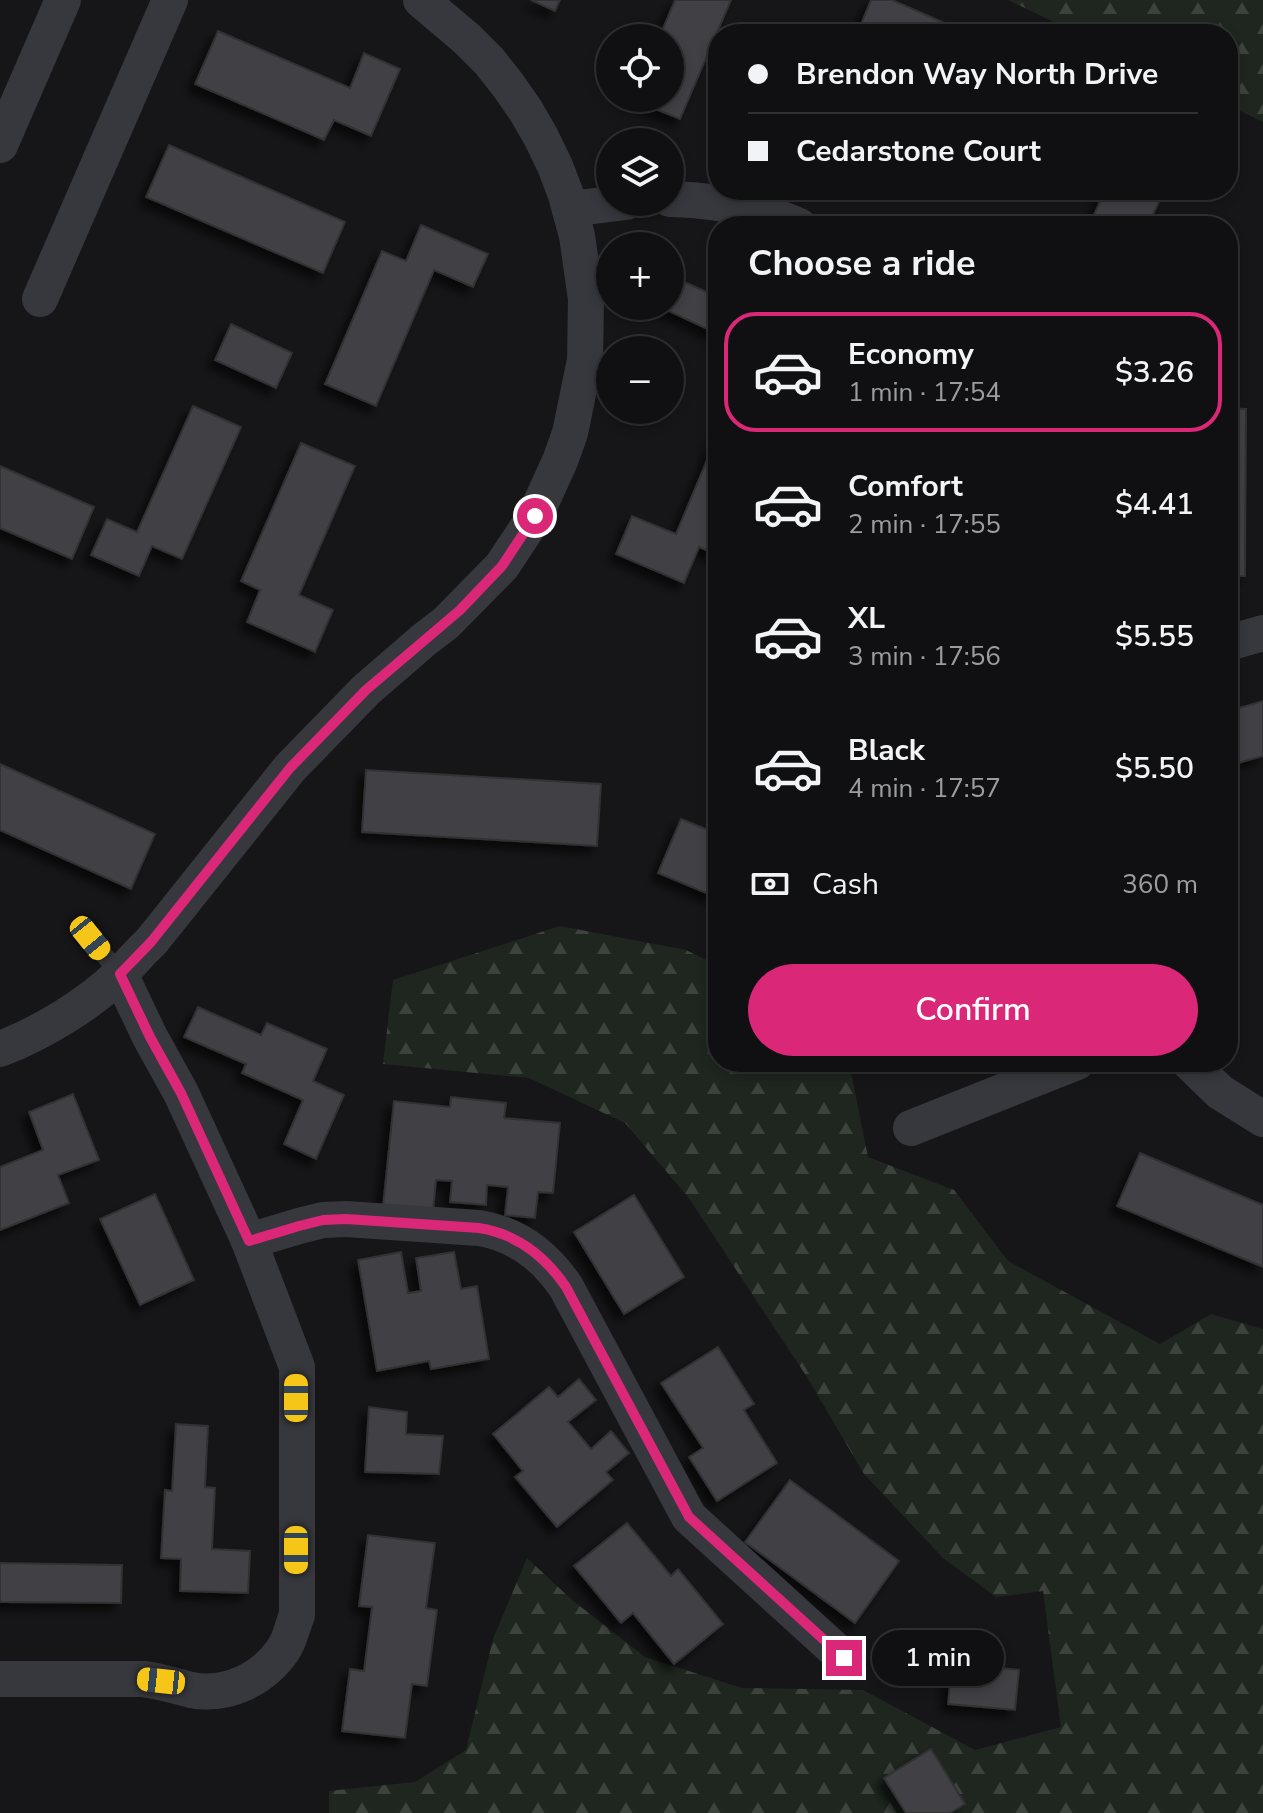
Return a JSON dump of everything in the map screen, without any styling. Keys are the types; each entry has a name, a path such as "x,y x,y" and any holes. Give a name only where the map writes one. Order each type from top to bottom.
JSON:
{"street":[{"path":"0,145 63,0"},
{"path":"40,299 170,0"},
{"path":"0,1049 78,1007 120,974 151,942 290,768 378,680 460,610 502,566 535,516 560,461 570,433 585,360 586,299 570,209 555,166 517,98 489,61 421,0"},
{"path":"684,199 734,205 771,216"},
{"path":"570,209 596,206"},
{"path":"1238,640 1263,633"},
{"path":"0,1679 143,1679 208,1691 237,1687 262,1672 284,1649 297,1615 297,1367 249,1241 181,1093 120,974"},
{"path":"911,1128 1052,1072"},
{"path":"1199,1072 1220,1092 1263,1119"},
{"path":"249,1241 323,1220 346,1219 479,1228 499,1232 530,1248 566,1287 689,1517 844,1658"}],"lane":[{"path":"90,938 120,974"}],"green space":[{"path":"1008,0 1263,0 1263,122 1238,110 1238,24 1058,24"},
{"path":"560,926 686,950 708,961 708,1072 851,1072 868,1157 954,1190 1008,1261 1160,1344 1211,1314 1263,1329 1263,1813 329,1813 329,1791 415,1782 466,1750 493,1639 527,1558 572,1600 645,1657 742,1688 863,1690 975,1750 1061,1727 1043,1591 996,1597 943,1558 864,1474 807,1377 688,1197 625,1123 529,1078 383,1064 393,980"}],"building":[{"path":"531,0 560,0 555,11"},
{"path":"675,0 731,0 721,24 708,24 708,54 684,110 684,24 665,24"},
{"path":"871,0 892,0 947,24 861,24"},
{"path":"218,31 350,88 364,53 400,69 371,136 334,120 324,140 195,84"},
{"path":"663,112 683,112 680,119"},
{"path":"169,145 345,222 323,273 146,197"},
{"path":"1101,200 1160,200 1152,216 1093,216"},
{"path":"421,225 488,254 473,287 434,270 376,406 325,384 382,251 406,261"},
{"path":"684,282 708,293 708,329 684,318"},
{"path":"231,324 292,353 276,388 215,360"},
{"path":"193,406 241,427 182,559 152,546 139,576 91,555 107,519 137,532"},
{"path":"1238,409 1246,409 1245,576 1238,576"},
{"path":"301,443 355,466 299,595 333,610 315,652 247,622 260,590 241,581"},
{"path":"708,458 708,551 699,547 684,583 616,554 632,516 676,534"},
{"path":"0,466 94,507 72,559 0,528"},
{"path":"1263,701 1263,756 1238,763 1238,708"},
{"path":"0,764 155,834 131,889 0,830"},
{"path":"366,770 601,784 597,846 362,832"},
{"path":"681,819 708,830 708,894 658,873"},
{"path":"198,1007 261,1035 267,1023 327,1049 313,1081 344,1095 316,1159 284,1144 303,1100 242,1073 246,1064 184,1037"},
{"path":"73,1094 99,1160 58,1175 69,1203 0,1230 0,1167 43,1150 29,1112"},
{"path":"451,1097 506,1103 504,1118 560,1123 553,1193 538,1192 535,1218 505,1215 508,1187 487,1185 486,1205 450,1202 452,1181 436,1180 433,1211 383,1206 394,1101 450,1107"},
{"path":"1140,1153 1263,1205 1263,1267 1117,1206"},
{"path":"155,1194 194,1280 140,1305 100,1219"},
{"path":"634,1195 684,1277 624,1314 574,1232"},
{"path":"401,1252 408,1293 421,1291 416,1258 454,1252 461,1289 477,1286 489,1359 431,1369 429,1361 377,1371 358,1260"},
{"path":"718,1347 754,1404 744,1410 777,1463 717,1501 689,1457 703,1448 661,1383"},
{"path":"579,1379 596,1400 568,1422 591,1449 611,1431 629,1453 606,1472 613,1480 557,1527 515,1477 523,1471 493,1434 549,1387 558,1397"},
{"path":"369,1407 407,1412 406,1434 443,1436 439,1474 365,1472"},
{"path":"176,1424 208,1426 205,1487 215,1488 212,1549 250,1551 248,1593 180,1591 181,1559 161,1558 165,1490 172,1491"},
{"path":"790,1480 899,1561 855,1623 745,1542"},
{"path":"627,1523 671,1576 678,1569 723,1624 674,1664 633,1613 621,1623 574,1566"},
{"path":"368,1535 435,1543 426,1608 437,1610 427,1686 412,1684 405,1738 342,1731 350,1669 364,1671 372,1607 359,1606"},
{"path":"0,1563 122,1565 121,1603 0,1602"},
{"path":"952,1663 1019,1670 1015,1710 948,1704"},
{"path":"931,1749 965,1804 950,1813 906,1813 884,1778"}],"route":[{"path":"535,516 502,566 460,610 366,690 290,768 151,942 120,974 181,1093 249,1241 323,1220 346,1219 479,1228 499,1232 530,1248 566,1287 689,1517 844,1658"}]}
